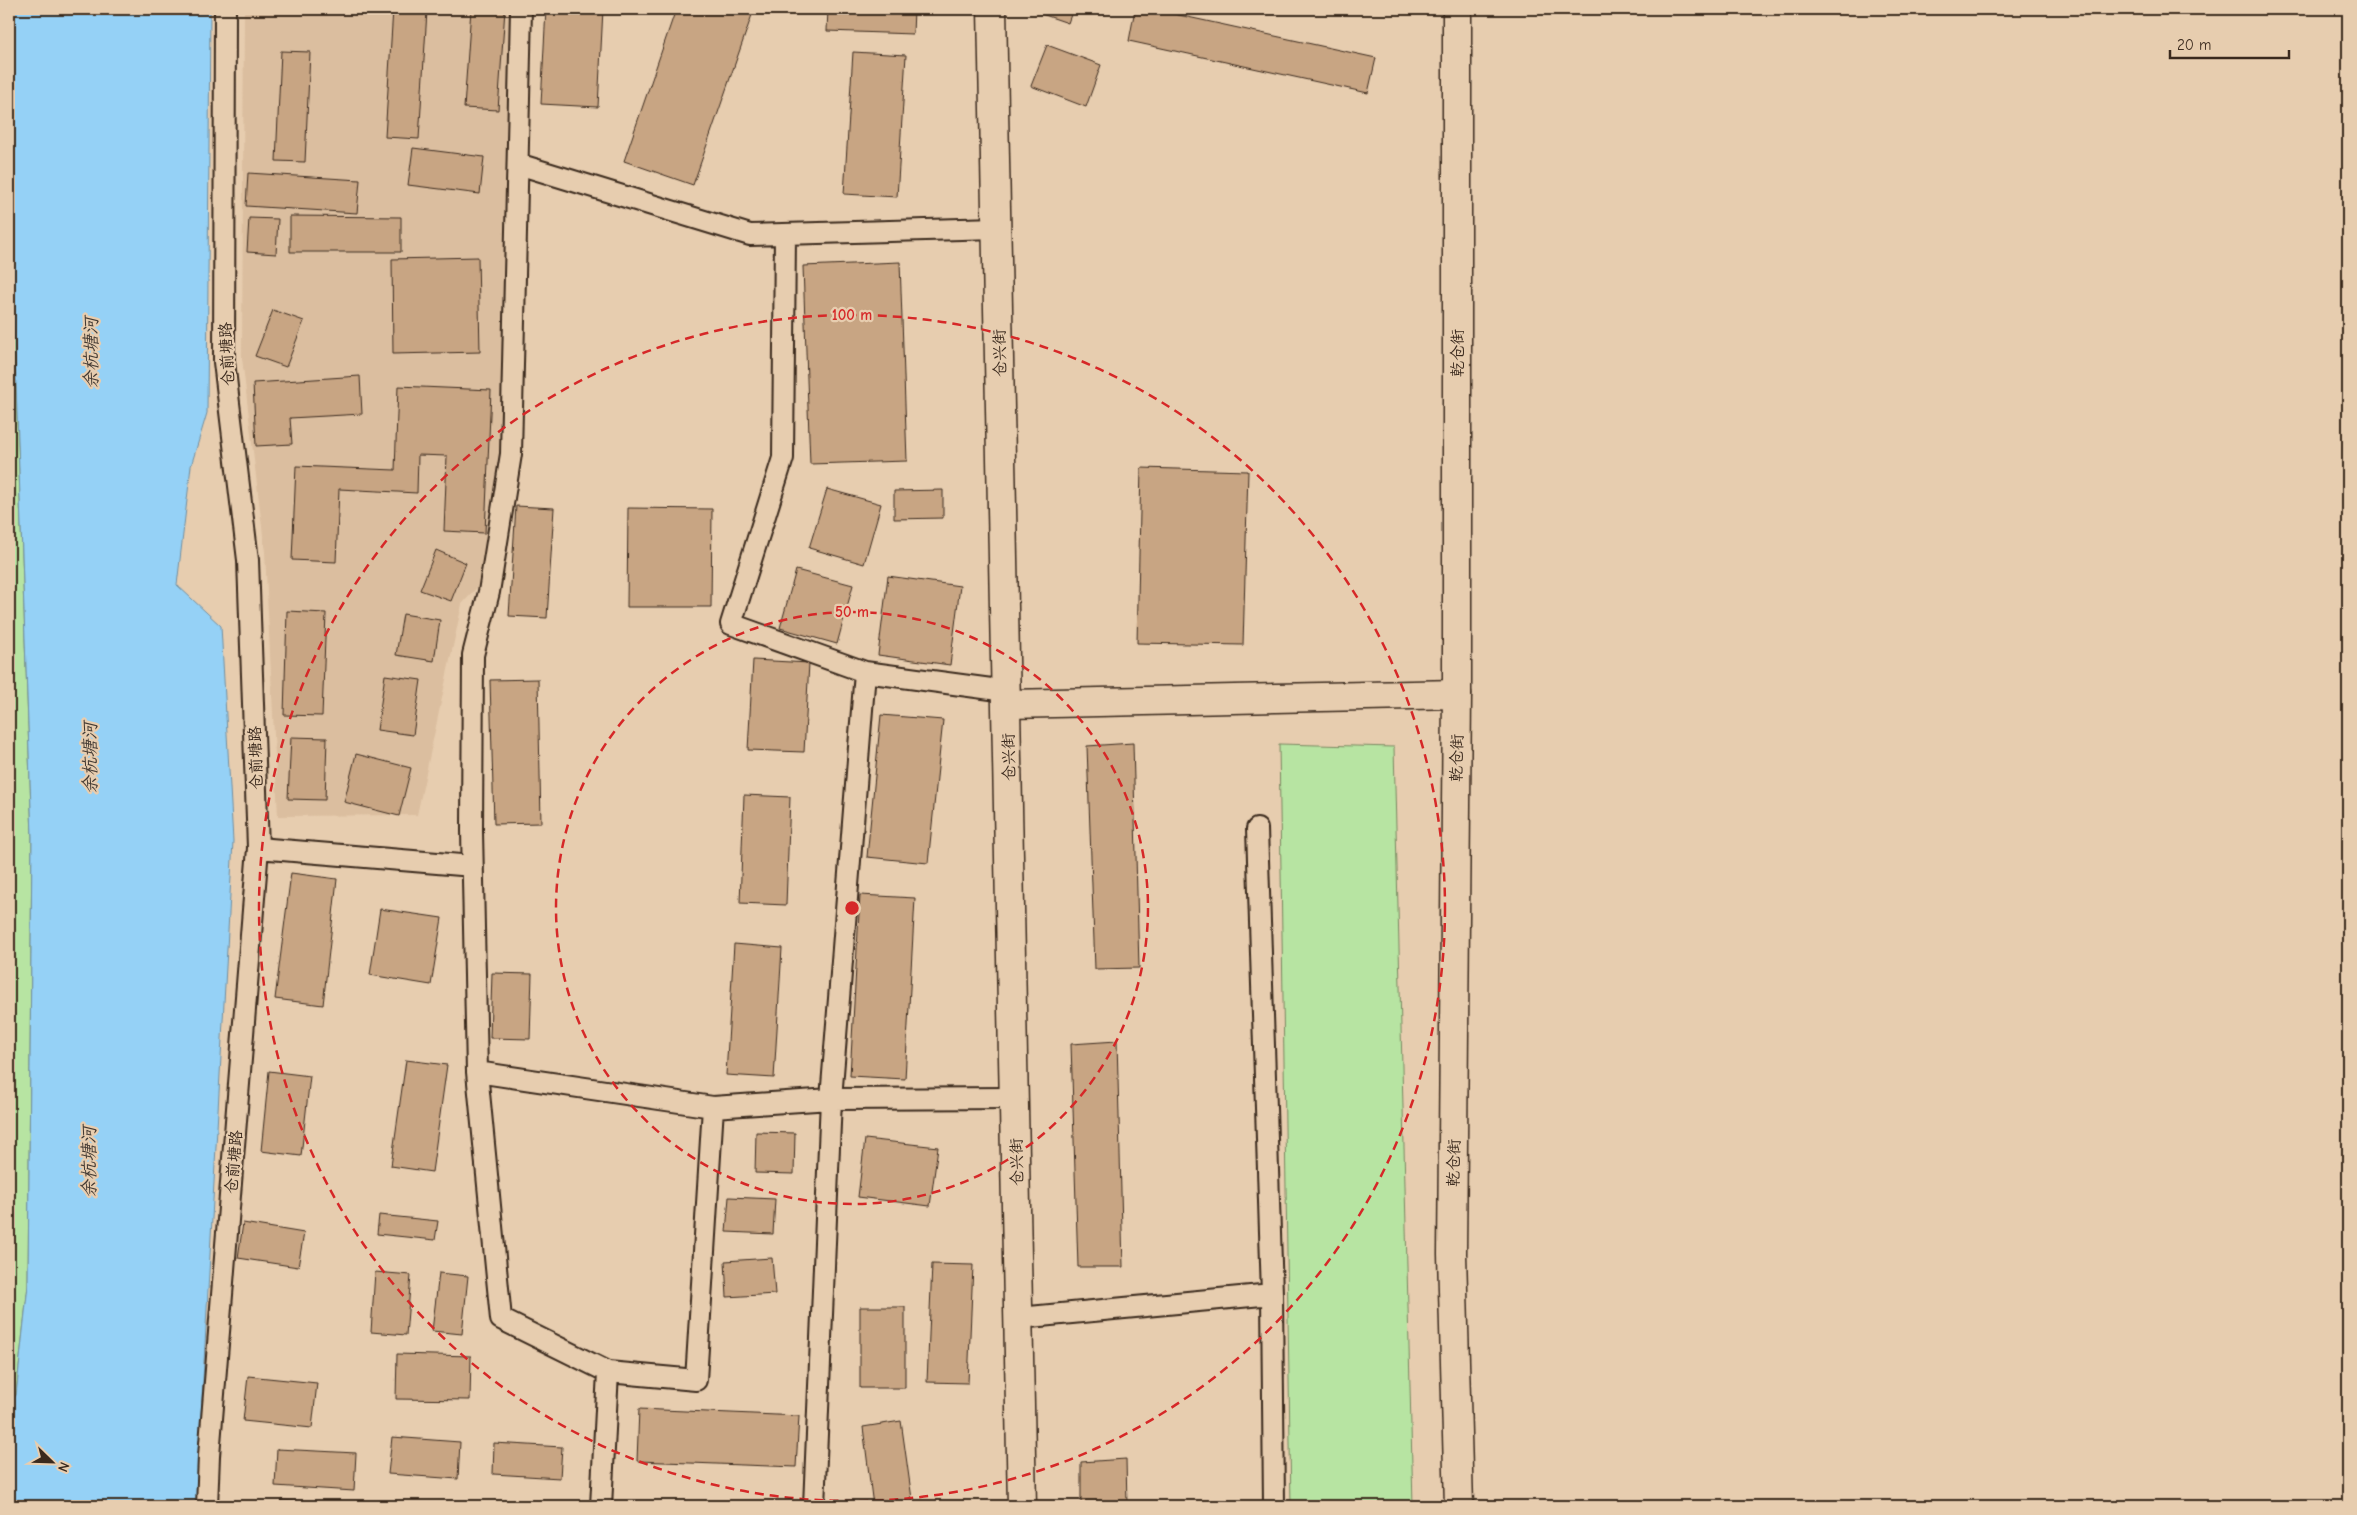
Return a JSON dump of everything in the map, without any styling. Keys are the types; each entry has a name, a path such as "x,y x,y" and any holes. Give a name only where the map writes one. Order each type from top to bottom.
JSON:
{"street":[{"name":"仓兴街","path":"992,9 1022,1506"},
{"name":"乾仓街","path":"1457,9 1457,694 1452,1254 1459,1506"},
{"path":"1006,698 1457,694"}],"lane":[{"name":"仓前塘路","path":"207,1506 209,1456 258,848 248,560 224,362 225,9"},
{"path":"521,9 511,454 489,592 473,654 473,866 477,1072 501,1319 608,1372 696,1380 713,1107"},
{"path":"518,164 750,235 997,228"},
{"path":"785,234 783,458 731,624 865,672 1006,698"},
{"path":"814,1506 831,1098 865,672"},
{"path":"1257,829 1272,1294 1274,1506"},
{"path":"258,848 473,866"},
{"path":"477,1072 713,1107 831,1098 1014,1098"},
{"path":"1019,1318 1272,1294"},
{"path":"602,1506 608,1372"}],"shaded area":[{"path":"244,9 525,9 497,519 484,580 462,604 417,815 278,816 265,552 242,358"}],"green space":[{"path":"9,187 32,837 28,1285 16,1395 9,1405"},
{"path":"1279,744 1394,747 1413,1506 1291,1506"}],"water":[{"name":"余杭塘河","path":"9,9 210,9 207,413 191,466 177,585 221,626 233,841 196,1506 9,1506 9,1405 16,1395 28,1285 32,837 9,187"}],"building":[{"path":"393,9 427,11 419,139 385,137"},
{"path":"471,9 505,9 498,110 464,108"},
{"path":"546,9 603,9 598,107 541,104"},
{"path":"676,9 754,9 693,185 624,161"},
{"path":"828,9 914,9 913,34 827,31"},
{"path":"1027,9 1073,9 1068,23"},
{"path":"1135,9 1151,9 1376,58 1368,93 1129,41"},
{"path":"1047,45 1101,65 1086,107 1031,86"},
{"path":"281,51 310,52 305,162 276,161"},
{"path":"853,52 906,55 897,197 844,194"},
{"path":"413,148 484,157 480,194 408,185"},
{"path":"248,173 360,180 357,213 246,206"},
{"path":"290,216 401,217 401,252 290,252"},
{"path":"249,218 278,219 276,254 247,252"},
{"path":"478,257 480,352 393,354 392,259"},
{"path":"900,262 907,461 810,464 803,266"},
{"path":"273,310 304,321 286,367 255,356"},
{"path":"360,376 362,414 290,418 292,444 256,446 253,383"},
{"path":"398,386 491,390 485,533 444,531 447,456 418,455 417,493 339,489 336,562 292,560 296,466 395,470"},
{"path":"1141,468 1248,471 1243,645 1137,643"},
{"path":"827,489 881,504 864,564 809,548"},
{"path":"943,490 943,518 894,519 894,491"},
{"path":"516,506 554,508 547,618 509,616"},
{"path":"628,508 712,509 711,607 627,607"},
{"path":"436,550 466,563 451,601 420,590"},
{"path":"796,570 853,585 837,644 780,628"},
{"path":"888,576 960,586 950,665 878,655"},
{"path":"287,611 326,613 322,716 284,715"},
{"path":"403,614 440,620 434,661 396,655"},
{"path":"753,660 809,663 804,752 748,750"},
{"path":"385,675 421,680 413,735 377,730"},
{"path":"538,679 541,823 494,824 490,680"},
{"path":"881,715 943,720 928,863 867,857"},
{"path":"291,737 327,738 325,800 288,799"},
{"path":"1133,743 1139,968 1095,969 1087,746"},
{"path":"356,754 411,768 399,816 344,802"},
{"path":"744,795 790,797 786,905 740,903"},
{"path":"291,873 337,879 323,1005 275,999"},
{"path":"860,895 915,898 905,1079 850,1076"},
{"path":"380,909 442,918 431,985 370,975"},
{"path":"734,944 782,948 774,1078 726,1075"},
{"path":"492,973 532,974 530,1039 490,1038"},
{"path":"1117,1041 1123,1267 1078,1267 1071,1044"},
{"path":"406,1060 447,1065 432,1172 391,1166"},
{"path":"269,1071 310,1076 301,1156 261,1151"},
{"path":"756,1132 795,1133 794,1174 755,1173"},
{"path":"865,1139 938,1147 930,1206 858,1197"},
{"path":"729,1197 775,1199 773,1234 726,1232"},
{"path":"379,1215 438,1221 435,1240 377,1234"},
{"path":"243,1223 304,1233 298,1267 238,1258"},
{"path":"772,1258 775,1294 727,1297 725,1261"},
{"path":"932,1264 973,1265 968,1383 927,1382"},
{"path":"375,1272 411,1275 406,1335 371,1332"},
{"path":"439,1273 468,1276 462,1334 432,1331"},
{"path":"860,1307 905,1307 905,1388 860,1388"},
{"path":"397,1354 471,1356 470,1400 396,1399"},
{"path":"248,1376 317,1383 312,1428 243,1421"},
{"path":"639,1409 799,1416 796,1467 637,1461"},
{"path":"901,1421 913,1506 873,1506 863,1427"},
{"path":"392,1437 460,1442 458,1479 388,1474"},
{"path":"494,1443 562,1447 560,1478 493,1474"},
{"path":"277,1449 356,1453 354,1491 275,1486"},
{"path":"1126,1459 1127,1506 1081,1506 1081,1462"},
{"path":"282,1500 332,1504 331,1506 281,1506"}]}
